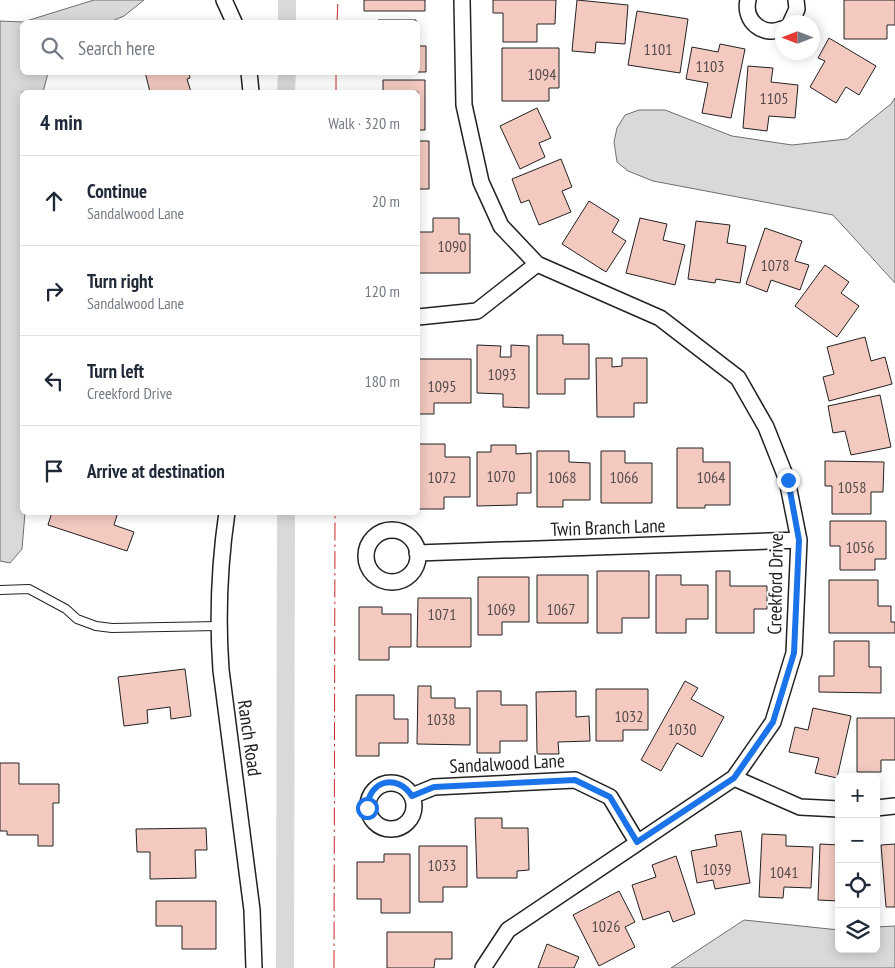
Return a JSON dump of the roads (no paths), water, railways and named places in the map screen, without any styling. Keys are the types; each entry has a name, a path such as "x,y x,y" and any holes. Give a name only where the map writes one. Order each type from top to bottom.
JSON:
{"street":[{"path":"224,0 233,20"},
{"name":"Creekford Drive","path":"462,0 464,105 481,182 501,226 537,264 660,318 738,378 766,427 788,480 799,540 794,653 773,722 734,778 508,930 484,968"},
{"path":"748,0 748,12 756,26 770,32 775,31"},
{"path":"794,15 797,9 796,0"},
{"path":"249,75 252,90"},
{"path":"420,317 477,311 537,264"},
{"name":"Ranch Road","path":"227,515 219,574 218,626 221,670 252,910 254,968"},
{"name":"Twin Branch Lane","path":"417,553 799,540"},
{"path":"734,778 800,807 835,809"},
{"name":"Sandalwood Lane","path":"412,796 434,787 575,780 610,797 637,842"},
{"path":"880,808 895,806"}],"lane":[{"path":"0,590 29,589 66,609 77,619 96,626 112,628 218,626"}],"waterway":[{"path":"287,0 287,20"},
{"path":"286,90 287,75"},
{"path":"285,968 286,515"}]}
